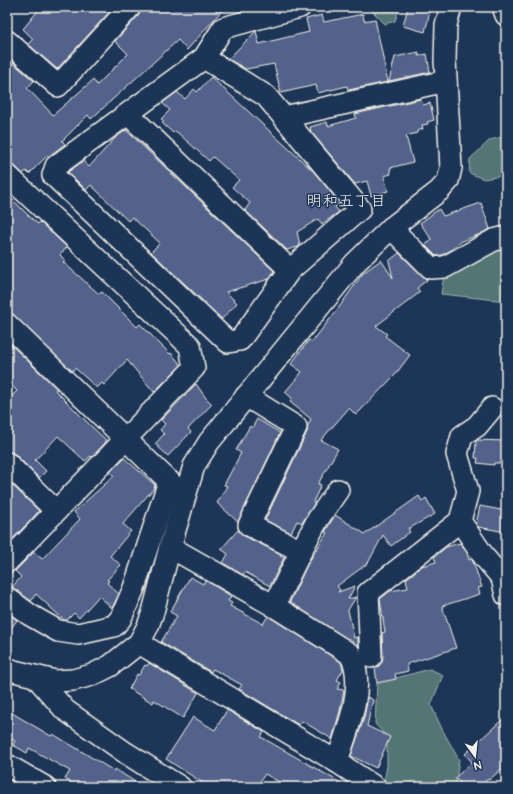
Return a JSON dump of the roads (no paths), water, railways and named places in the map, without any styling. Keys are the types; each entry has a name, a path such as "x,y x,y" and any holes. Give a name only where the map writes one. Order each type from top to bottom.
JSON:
{"street":[{"path":"7,41 58,86 130,7"},
{"path":"204,58 266,96 360,209 290,270 240,340 228,342 53,175 56,166 204,58 223,28 238,15 300,7"},
{"path":"7,668 55,681 73,680 92,675 110,666 139,643 148,626 153,612 184,495 194,466 201,454 223,423 355,263 391,228 439,191 448,181 451,168 446,81 446,25 451,7"},
{"path":"504,7 506,15"},
{"path":"284,117 446,81"},
{"path":"128,114 290,270"},
{"path":"7,175 190,346 194,368 7,562"},
{"path":"391,228 431,268 445,268 494,240 506,237"},
{"path":"7,324 184,495"},
{"path":"246,396 296,428 249,525 301,551"},
{"path":"371,657 368,593 460,521 468,491 457,454 462,436 478,426 492,408"},
{"path":"7,463 56,511"},
{"path":"7,598 30,615 58,631 78,634 114,626 121,618 134,588 169,481"},
{"path":"274,606 318,519 338,490"},
{"path":"460,521 485,558 505,583"},
{"path":"170,547 274,606 350,654 355,665 356,690 353,709 337,762"},
{"path":"139,643 337,762 375,787"},
{"path":"36,677 65,710 126,753 180,787"},
{"path":"7,765 45,787"}],"district":[{"name":"明和五丁目","path":"346,200"}]}
